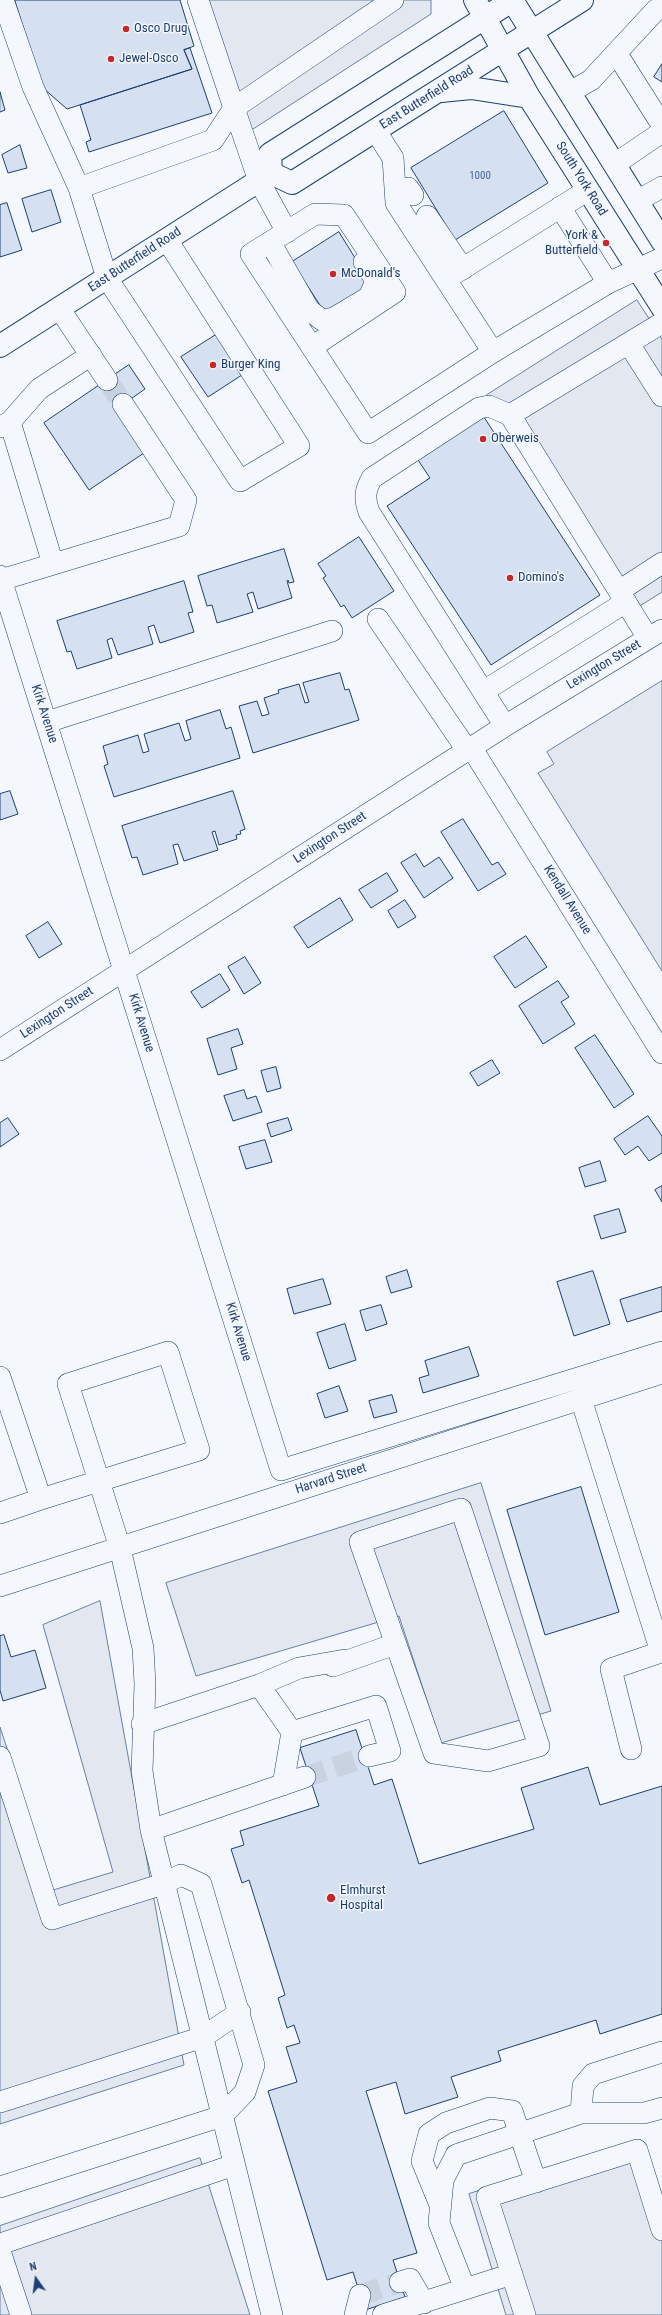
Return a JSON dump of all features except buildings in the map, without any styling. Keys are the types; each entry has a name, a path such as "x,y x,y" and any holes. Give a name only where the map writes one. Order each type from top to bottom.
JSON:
{"main road":[{"path":"265,177 270,154 480,9 513,0 662,241"},
{"name":"East Butterfield Road","path":"0,346 265,177 292,183 582,0"},
{"name":"South York Road","path":"480,9 529,97 662,307"},
{"path":"436,92 471,88 529,97"}],"street":[{"path":"3,0 33,87 79,188 107,278 240,480 299,446 167,240"},
{"path":"198,0 234,108 265,177 279,237 309,310 322,320 334,318 370,297 376,281 332,215"},
{"path":"79,188 213,140 234,108 393,0"},
{"path":"570,92 590,80 617,54 656,6"},
{"path":"617,54 662,125"},
{"path":"375,130 393,158 405,193 396,203 454,274"},
{"path":"615,164 662,132"},
{"path":"637,201 662,187"},
{"path":"454,274 588,190"},
{"path":"560,207 608,283"},
{"path":"312,347 395,292 344,215 315,214 251,254 368,433 493,352 608,283 637,268 662,258"},
{"path":"427,216 493,352"},
{"path":"59,308 107,380"},
{"path":"510,415 662,323"},
{"path":"629,344 662,396"},
{"path":"53,564 5,424 39,389 91,355"},
{"path":"1,578 179,526 186,500 123,404"},
{"path":"505,726 370,512 365,500 367,487 372,478 479,408 490,406 510,415 622,596 657,637"},
{"path":"484,691 622,596 662,563"},
{"name":"Kirk Avenue","path":"1,578 281,1470"},
{"name":"Kendall Avenue","path":"378,619 469,749 662,1053"},
{"path":"47,722 332,631"},
{"name":"Lexington Street","path":"0,1050 505,726 657,637"},
{"path":"0,1513 41,1499 99,1481 199,1450 168,1352 68,1384 99,1481 120,1548 143,1648 145,1684 142,1724 142,1771 151,1830 163,1884 272,2315"},
{"name":"Harvard Street","path":"281,1470 662,1352"},
{"name":"Harvard Street","path":"0,1586 662,1373"},
{"path":"0,1377 41,1499"},
{"path":"581,1399 661,1652 611,1669 632,1749"},
{"path":"461,1509 539,1746 488,1761 434,1753 395,1644 360,1542 461,1509"},
{"path":"142,1724 259,1685 299,1668 345,1660 395,1644"},
{"path":"259,1685 292,1732 283,1785"},
{"path":"292,1732 376,1706 390,1751 369,1756"},
{"path":"0,1757 52,1919 163,1884 181,1875 201,1884 240,2012 254,2065 245,2092 222,2116 0,2187"},
{"path":"151,1830 305,1777"},
{"path":"0,2102 203,2038 240,2012"},
{"path":"581,2113 583,2086 593,2074 662,2052"},
{"path":"441,2207 422,2161 429,2134 446,2123 490,2108 512,2111 536,2182"},
{"path":"465,2289 439,2223 444,2180 456,2155 581,2113 644,2113 662,2108"},
{"path":"525,2315 487,2197 636,2150 662,2230"},
{"path":"0,2244 234,2165"},
{"path":"0,2251 21,2315"},
{"path":"382,2315 512,2274"},
{"path":"400,2282 410,2279 424,2303"},
{"path":"355,2315 360,2295"}],"shaded area":[{"path":"209,0 431,0 431,14 250,131"},
{"path":"637,300 662,339 662,592 627,614 487,395"},
{"path":"662,681 662,971 538,773 554,764 547,752"},
{"path":"481,1483 551,1711 441,1743 399,1616 196,1676 166,1583"},
{"path":"100,1601 184,2065 0,2124 0,1727 53,1890 113,1872 43,1625"},
{"path":"641,2140 662,2202 662,2315 506,2315 469,2194"},
{"path":"200,2158 250,2315 0,2315 0,2226"}],"tunnel":[{"path":"107,380 123,404"},
{"path":"305,1777 369,1756"},
{"path":"360,2295 400,2282"}],"place":[{"name":"Osco Drug","path":"126,29"},
{"name":"Jewel-Osco","path":"111,59"},
{"name":"York & Butterfield","path":"606,243"},
{"name":"McDonald's","path":"333,274"},
{"name":"Burger King","path":"213,365"},
{"name":"Oberweis","path":"483,439"},
{"name":"Domino's","path":"510,578"},
{"name":"Elmhurst Hospital","path":"331,1898"}]}
